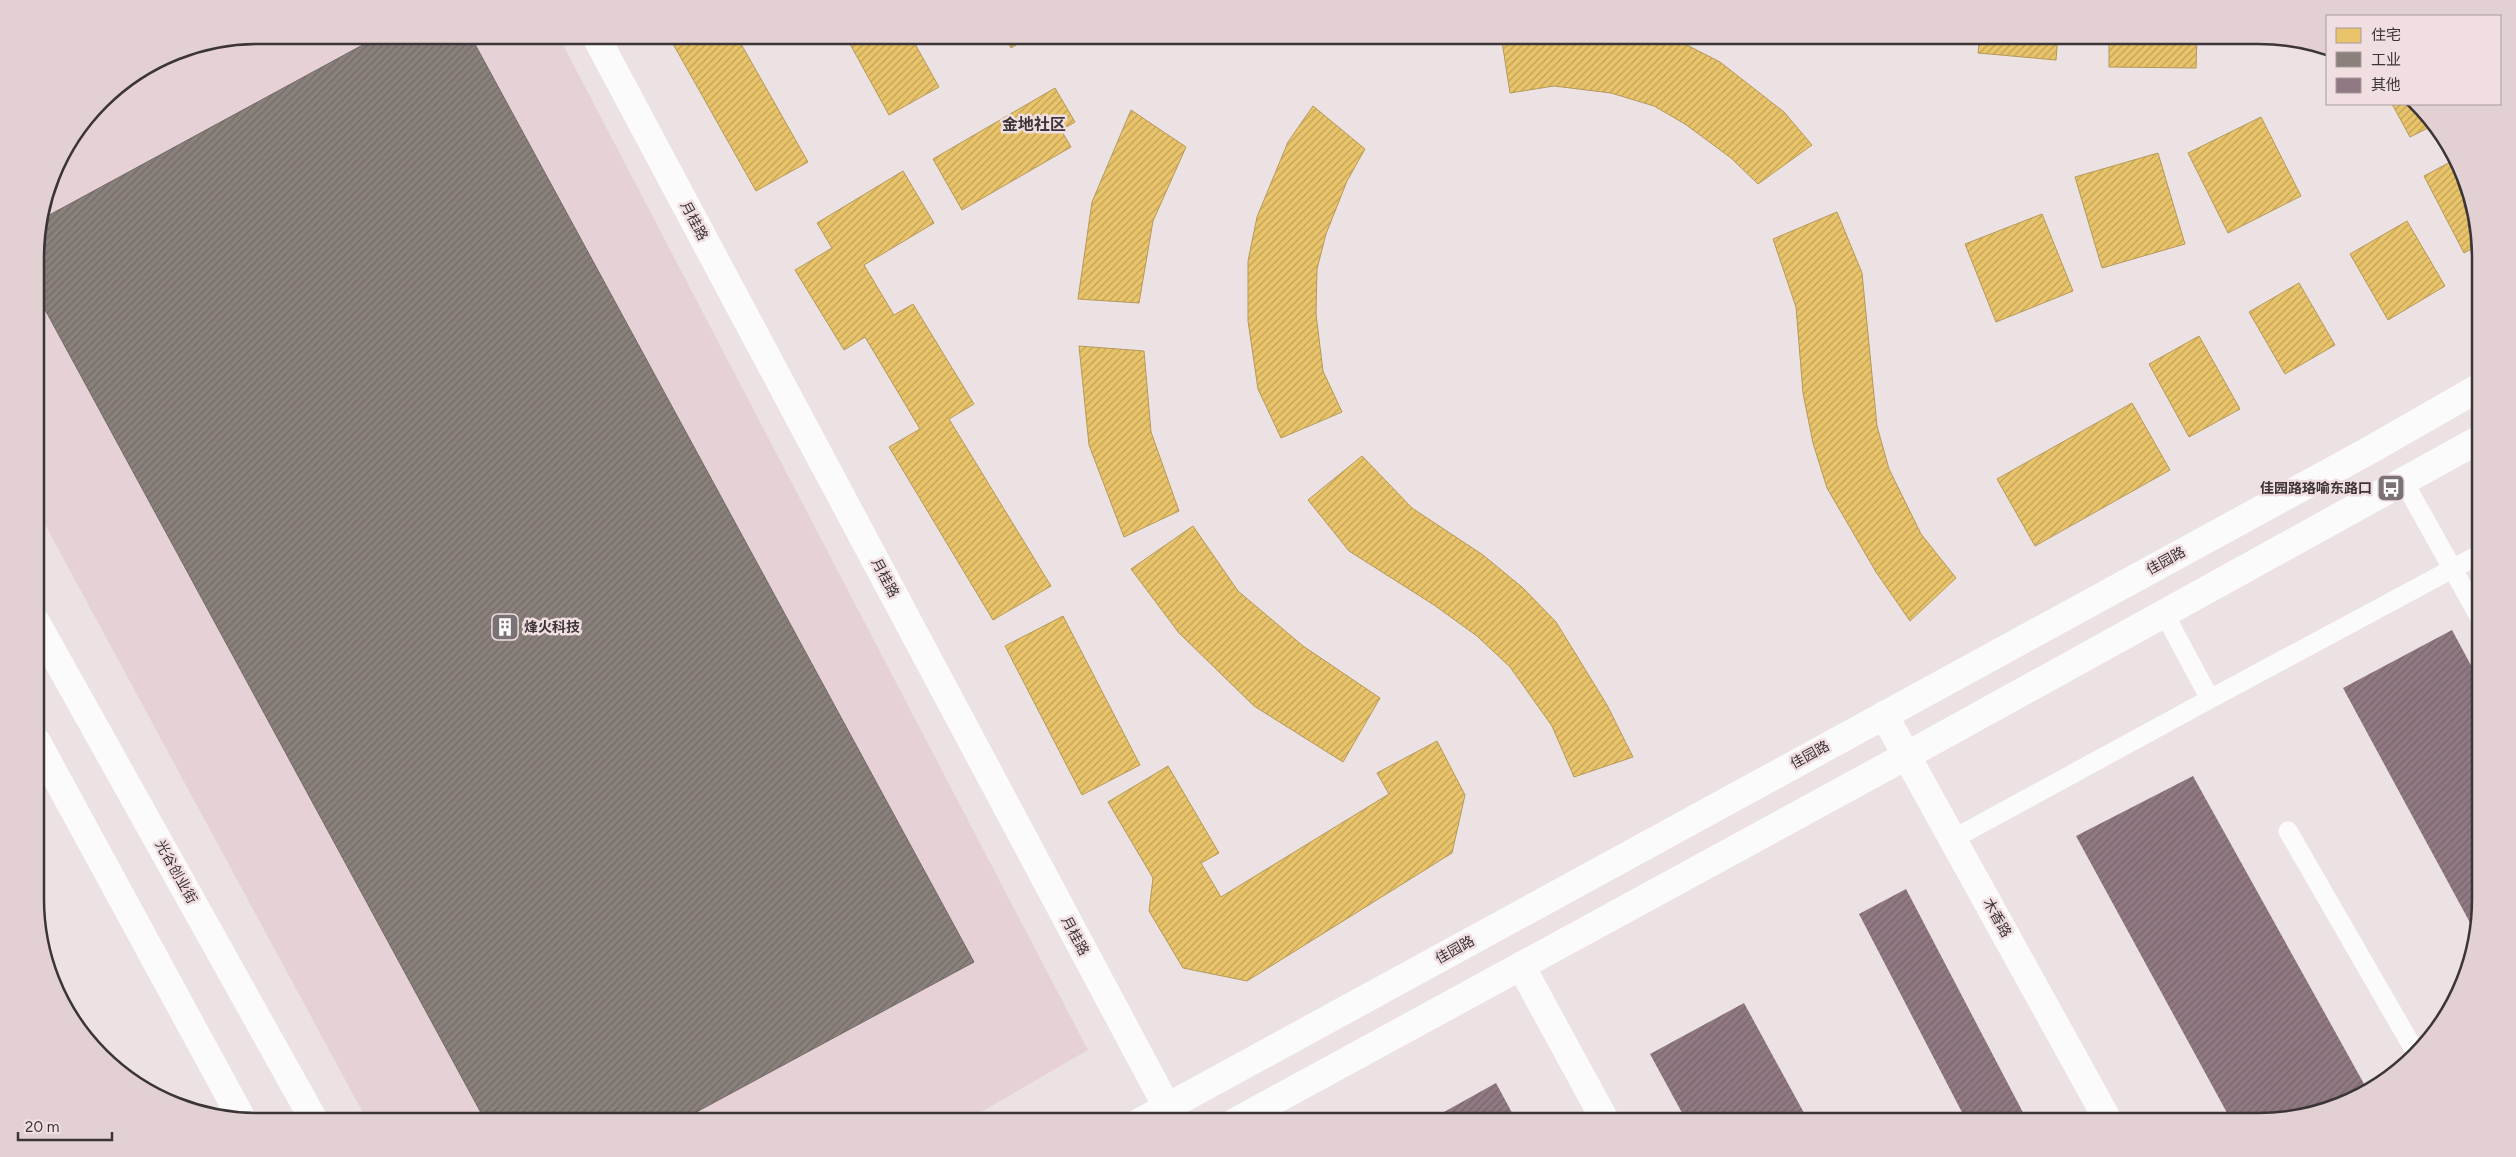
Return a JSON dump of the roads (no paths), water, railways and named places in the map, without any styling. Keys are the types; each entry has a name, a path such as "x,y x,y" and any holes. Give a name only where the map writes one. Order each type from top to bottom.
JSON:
{"street":[{"name":"月桂路","path":"600,44 1170,1113"},
{"name":"佳园路","path":"1172,1113 1202,1090 2370,450 2472,392"},
{"path":"1252,1113 1906,756 2472,444"},
{"name":"光谷创业街","path":"44,636 310,1113"},
{"name":"木香路","path":"1884,715 2104,1113"},
{"path":"44,757 238,1112"},
{"path":"1521,966 1601,1113"}],"lane":[{"path":"2404,482 2472,604"},
{"path":"1953,839 2472,558"},
{"path":"2164,614 2210,699"},
{"path":"2288,831 2413,1048"}],"place":[{"name":"佳园路珞喻东路口","path":"2391,488"},
{"name":"烽火科技","path":"505,627"}],"district":[{"name":"金地社区","path":"1034,124"}]}
